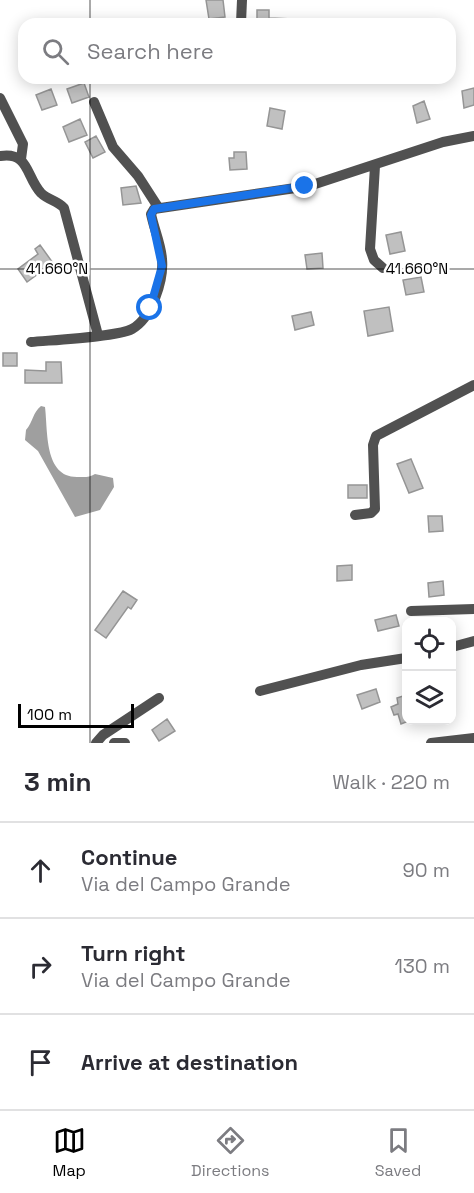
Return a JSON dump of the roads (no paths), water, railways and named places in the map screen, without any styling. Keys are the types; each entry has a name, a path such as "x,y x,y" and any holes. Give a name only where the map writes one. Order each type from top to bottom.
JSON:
{"street":[{"path":"241,18 242,0"},
{"path":"0,98 23,144 21,159"},
{"path":"94,102 112,144 138,176 158,207"},
{"path":"31,342 133,328 154,299 162,266 151,214 158,207 309,186 442,142 474,136"},
{"path":"0,156 13,155 21,159 40,192 65,210 98,334"},
{"path":"375,166 370,249 374,260 383,268"},
{"path":"356,514 371,513 375,509 373,443 376,436 474,385"},
{"path":"411,611 474,609"},
{"path":"456,646 474,641"},
{"path":"260,691 366,664 402,659"},
{"path":"96,743 103,735 159,698"},
{"path":"431,743 474,738"},
{"path":"114,743 125,743"}]}
